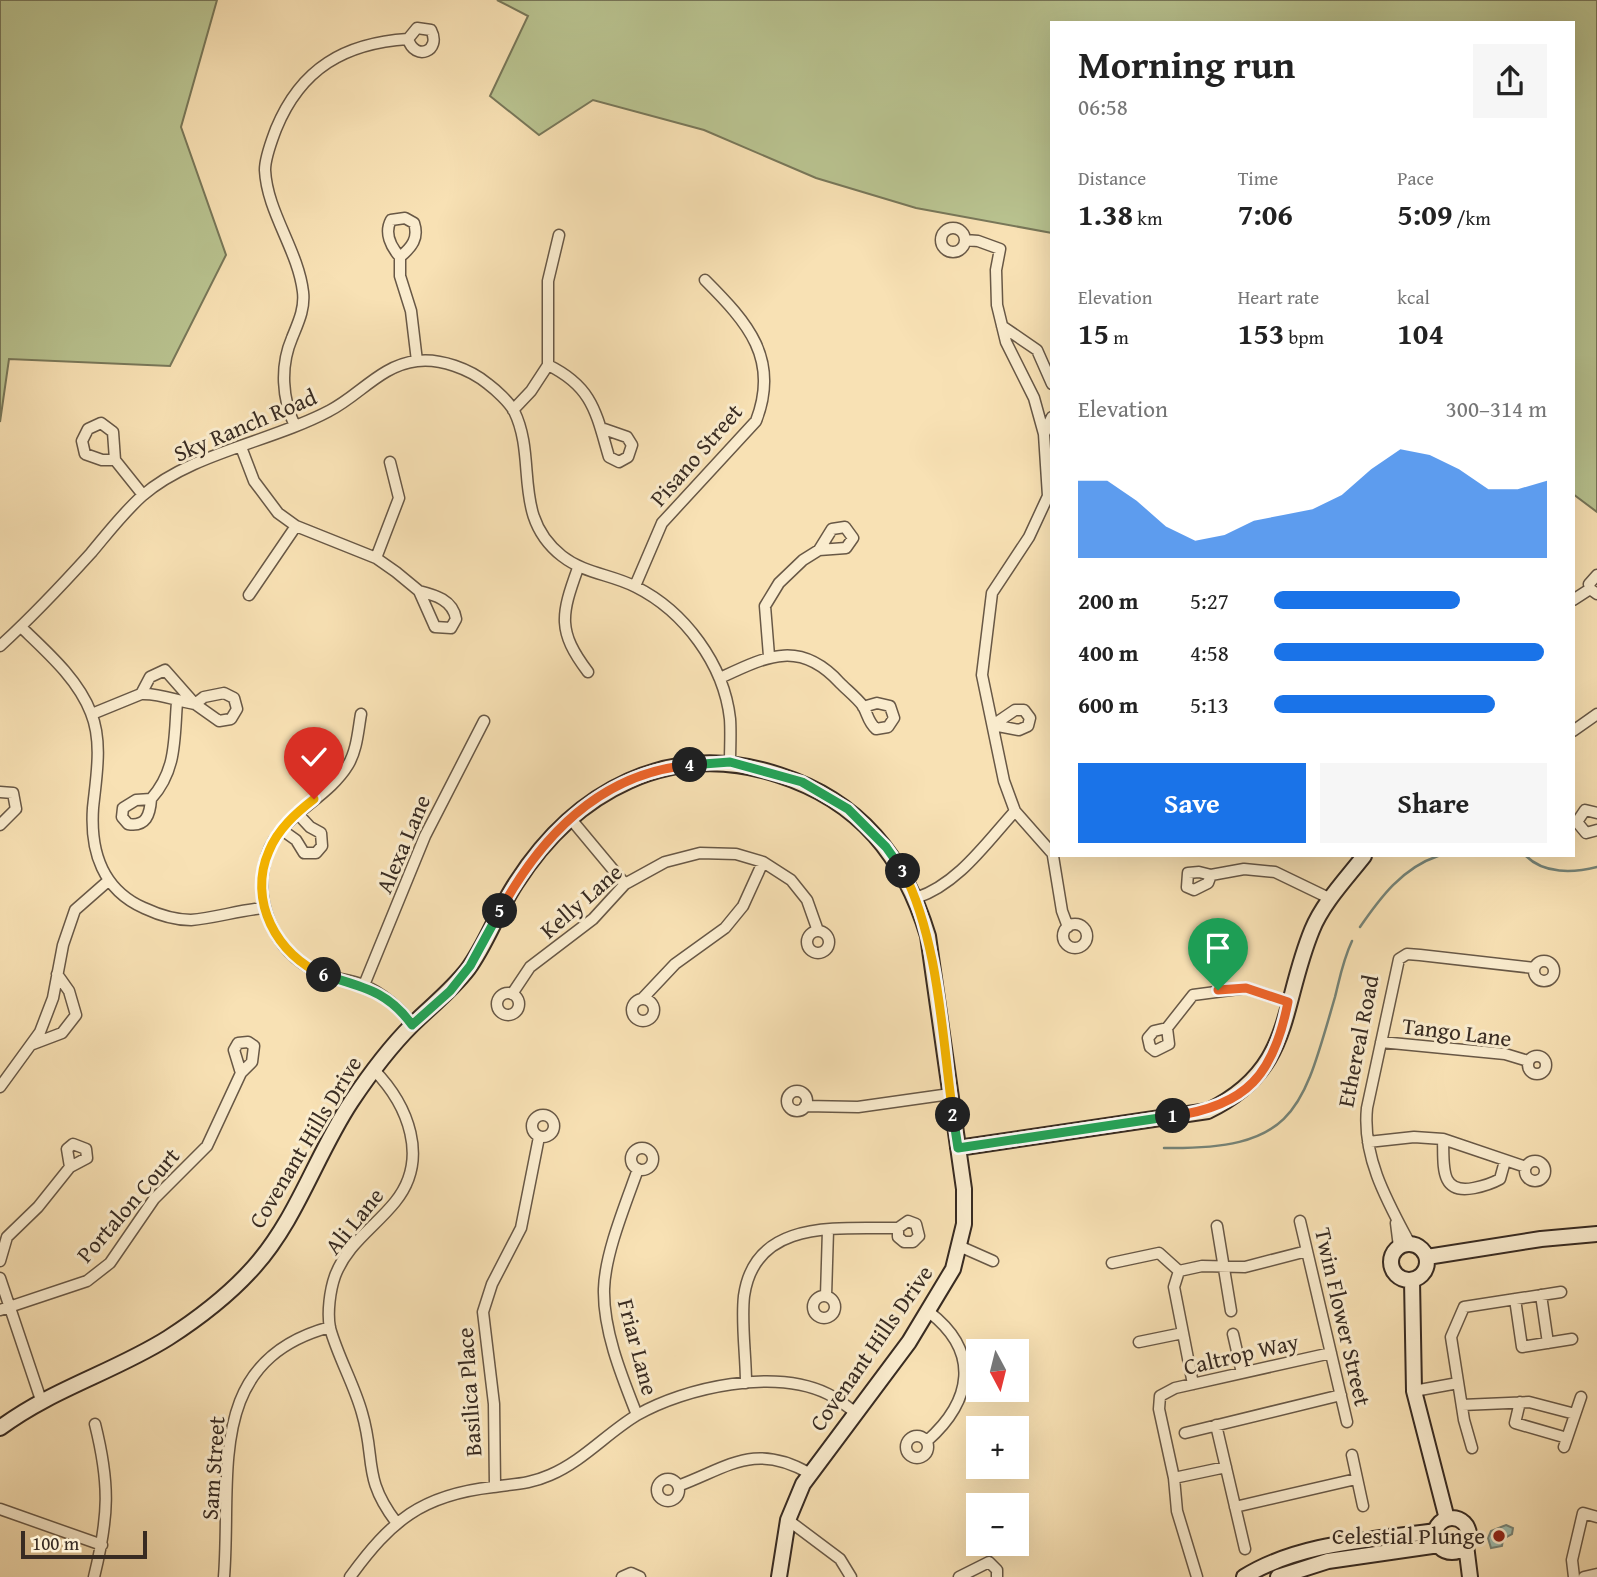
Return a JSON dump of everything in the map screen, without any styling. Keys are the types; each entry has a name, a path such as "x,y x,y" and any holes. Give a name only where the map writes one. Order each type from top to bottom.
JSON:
{"street":[{"path":"295,426 288,410 285,362 301,317 303,293 265,168 272,138 285,108 326,62 358,46 408,39"},
{"path":"513,410 531,391 548,365 548,281 559,235"},
{"path":"964,240 999,248 997,305 1002,326 1006,342 1034,398 1044,434 1048,496 1029,537 992,593 982,675 1004,782 1015,811 1050,852"},
{"path":"400,257 400,276 411,311 417,361"},
{"name":"Pisano Street","path":"635,586 662,523 756,421 764,400 765,367 756,340 732,307 705,280"},
{"path":"1002,326 1037,350 1050,379"},
{"name":"Sky Ranch Road","path":"0,646 21,627 143,495 177,474 331,410 371,378 417,361 452,364 487,382 513,410 523,442 532,517 552,548 578,568 635,586 674,610 720,678 730,718 730,762"},
{"path":"548,365 572,376 590,398 604,429"},
{"path":"1044,434 1050,421"},
{"path":"241,447 263,495 278,513 296,526 376,558 419,591"},
{"path":"115,460 143,495"},
{"path":"376,558 399,498 390,462"},
{"path":"249,595 296,526"},
{"path":"769,656 765,606 779,583 803,560 819,550"},
{"path":"578,568 565,603 564,628 570,648 588,672"},
{"path":"1575,599 1593,592 1590,581 1597,575"},
{"path":"21,627 54,659 92,714 98,756 92,836 97,860 108,881 127,900 162,916 190,920 264,908"},
{"path":"720,678 769,656 802,655 825,666 863,706"},
{"path":"92,714 141,694 163,694 177,702 195,704 165,670 150,677 141,694"},
{"path":"151,799 166,783 172,765 177,702"},
{"path":"361,714 355,747 346,768 282,830 265,860 262,881 264,908 278,938 292,955 321,974 364,985 393,1005 412,1025"},
{"path":"1575,730 1597,715"},
{"name":"Alexa Lane","path":"364,985 425,836 484,721"},
{"name":"Covenant Hills Drive","path":"0,1428 41,1400 167,1338 227,1294 257,1264 284,1224 348,1106 412,1025 450,991 470,966 514,885 542,845 570,818 596,798 634,777 677,766 730,762 802,782 848,809 886,847 916,898 928,936 964,1201 964,1224 953,1269 929,1312 809,1473 788,1520 779,1577"},
{"path":"0,792 13,793 16,809 0,824"},
{"path":"1575,804 1582,813"},
{"path":"1597,813 1589,810 1578,818 1580,829 1586,833 1597,830"},
{"path":"916,898 942,886 958,873 1015,811"},
{"path":"282,830 296,840 304,853 316,853 323,846 321,833 310,827 297,813"},
{"path":"570,818 625,884"},
{"name":"Kelly Lane","path":"512,994 530,967 593,919 625,884 665,862 700,853 736,853 762,862 791,880 807,900 818,931"},
{"path":"1053,857 1062,911 1068,926"},
{"path":"958,1148 1208,1111 1245,1090 1265,1068 1281,1039 1288,1002 1313,926 1363,857"},
{"path":"642,999 675,964 725,928 743,906 762,862"},
{"path":"1211,875 1244,869 1275,872 1331,899"},
{"path":"0,1087 33,1044 53,998 63,945 75,910 108,881"},
{"name":"Ethereal Road","path":"1405,1245 1372,1164 1367,1108 1399,959 1407,954 1534,968"},
{"path":"33,1044 62,1033 76,1015 69,991 57,974"},
{"path":"1167,1028 1193,995 1246,988 1288,1002"},
{"name":"Tango Lane","path":"1381,1042 1505,1054 1528,1061"},
{"name":"Ali Lane","path":"374,1070 397,1097 404,1110 411,1130 411,1164 402,1193 357,1240 341,1263 331,1293 330,1327 363,1416 374,1488 396,1522"},
{"name":"Portalon Court","path":"4,1309 87,1282 110,1263 154,1199 206,1146 242,1073"},
{"path":"805,1106 858,1107 950,1094"},
{"name":"Basilica Place","path":"495,1486 494,1404 483,1312 492,1284 522,1228 539,1137"},
{"path":"1368,1142 1414,1137 1443,1139 1525,1167"},
{"path":"1443,1139 1446,1177 1452,1188 1460,1191 1490,1185 1500,1179 1505,1161"},
{"path":"0,1261 7,1237 38,1207 71,1167"},
{"name":"Friar Lane","path":"637,1415 618,1361 604,1288 609,1259 638,1169"},
{"name":"Twin Flower Street","path":"1300,1221 1347,1422"},
{"path":"1217,1226 1231,1311"},
{"path":"746,1383 744,1297 751,1273 763,1251 794,1233 898,1228"},
{"path":"826,1296 828,1230"},
{"path":"1427,1257 1541,1238 1597,1234"},
{"path":"1405,1245 1421,1248 1427,1257 1424,1272 1412,1280 1401,1278 1393,1270 1391,1260 1405,1245"},
{"path":"959,1246 993,1261"},
{"path":"1179,1271 1202,1266 1224,1268 1267,1264 1307,1251"},
{"path":"1112,1263 1159,1253 1179,1271"},
{"path":"1179,1271 1174,1287 1193,1384"},
{"path":"0,1278 4,1309 41,1400"},
{"path":"1412,1280 1414,1391 1438,1484 1451,1519 1468,1529 1466,1545 1470,1577"},
{"path":"1472,1448 1451,1337 1464,1307 1561,1292"},
{"path":"1541,1295 1548,1343"},
{"path":"1515,1299 1522,1346 1572,1339"},
{"path":"927,1441 955,1410 965,1378 955,1338 945,1324 929,1312"},
{"name":"Sam Street","path":"224,1577 234,1411 245,1385 265,1360 283,1345 301,1335 330,1327"},
{"path":"1139,1342 1183,1333"},
{"path":"1233,1334 1242,1373"},
{"name":"Caltrop Way","path":"1174,1478 1159,1409 1160,1396 1193,1384 1331,1353"},
{"path":"350,1577 377,1539 396,1522 428,1503 495,1486 513,1487 553,1474 637,1415 667,1401 709,1388 746,1383 802,1387 828,1394 855,1412"},
{"path":"1414,1391 1458,1383"},
{"path":"1185,1433 1341,1395"},
{"path":"1520,1402 1515,1423 1566,1442 1581,1397"},
{"path":"1462,1405 1520,1402 1575,1414"},
{"path":"94,1577 102,1545 107,1470 95,1423"},
{"path":"1216,1425 1245,1549"},
{"path":"1352,1455 1363,1506"},
{"path":"678,1486 734,1460 758,1457 778,1459 809,1473"},
{"path":"1197,1577 1177,1511 1174,1478 1226,1467"},
{"path":"1235,1507 1356,1479"},
{"path":"0,1508 102,1545"},
{"path":"1574,1577 1572,1560 1583,1513 1597,1517"},
{"path":"1442,1543 1451,1519"},
{"path":"788,1520 840,1559 851,1577"},
{"path":"1278,1577 1328,1561 1442,1543"},
{"path":"1442,1543 1463,1577"},
{"path":"1244,1577 1280,1560 1313,1549 1442,1543 1466,1545"},
{"path":"959,1577 989,1562 997,1570 997,1577"},
{"path":"622,1577 631,1573 640,1577"},
{"path":"1584,1577 1597,1574"}],"green space":[{"path":"0,0 217,0 181,127 226,255 170,366 9,359 0,422"},
{"path":"497,0 1597,0 1597,512 1575,496 1575,21 1050,21 1050,233 916,208 816,178 704,130 593,100 539,135 490,96 528,16"}],"shaded area":[{"name":"Celestial Plunge","path":"1506,1525 1513,1528 1512,1534 1503,1539 1502,1546 1491,1548 1488,1538 1491,1531"}],"waterway":[{"path":"1360,927 1393,885 1413,868 1435,857"},
{"path":"1527,857 1550,869 1578,870 1597,867"},
{"path":"1164,1148 1208,1147 1242,1141 1268,1131 1287,1116 1313,1069 1352,941"}],"place":[{"name":"Celestial Plunge","path":"1499,1536"}],"route":[{"path":"314,799 286,823 268,852 263,871 262,893 268,918 278,938 298,960 321,974 364,985 393,1005 412,1025 450,991 470,966 514,885 542,845 596,798 634,777 677,766 730,762 802,782 848,809 886,847 916,898 928,936 958,1148 1208,1111 1231,1100 1245,1090 1265,1068 1281,1039 1288,1002 1246,988 1218,990"}]}
